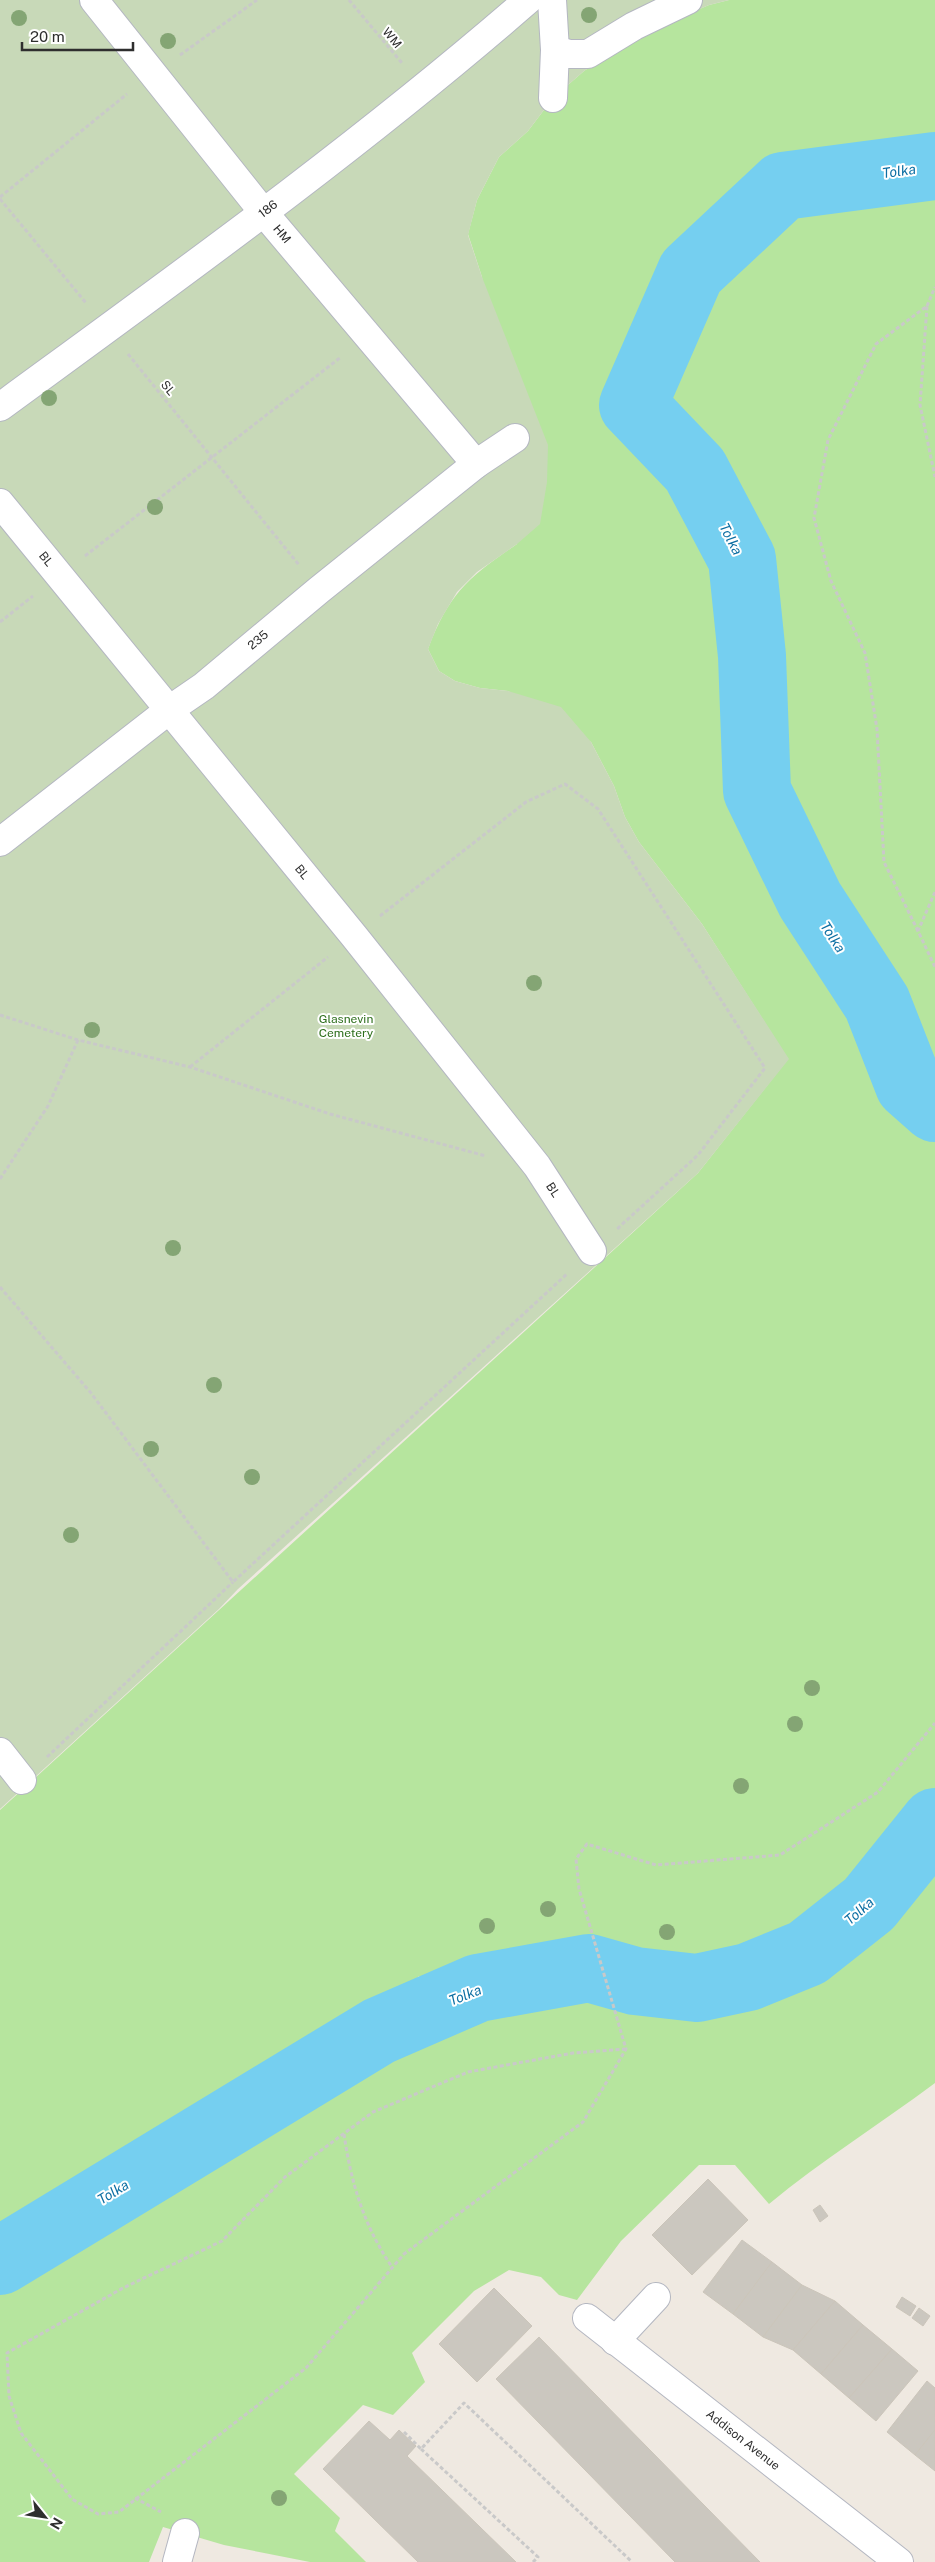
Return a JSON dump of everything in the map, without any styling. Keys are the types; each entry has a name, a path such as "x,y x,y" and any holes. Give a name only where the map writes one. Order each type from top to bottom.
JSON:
{"street":[{"name":"HM","path":"94,0 264,213 476,464"},
{"name":"186","path":"0,407 264,213 475,46 528,0"},
{"path":"552,0 555,50 553,98"},
{"path":"555,50 569,54 588,54 634,26 688,0"},
{"name":"235","path":"0,842 169,710 204,686 318,590 476,464 516,438"},
{"name":"BL","path":"0,503 354,936 537,1166 592,1251"},
{"path":"0,1752 22,1780"},
{"path":"615,2340 656,2297"},
{"name":"Addison Avenue","path":"587,2318 898,2562"},
{"path":"177,2562 185,2533"}],"path":[{"name":"WM","path":"349,0 422,87"},
{"name":"SL","path":"0,200 107,328 318,590"},
{"path":"935,286 927,306 920,405 935,477"},
{"path":"927,306 876,344 828,440 814,518 831,582 865,654 877,729 884,862 935,967"},
{"path":"0,622 367,337"},
{"path":"22,1780 233,1582 698,1155 764,1068 598,809 566,784 526,802 190,1067"},
{"path":"918,931 935,892"},
{"path":"0,1015 78,1040 190,1067 330,1114 469,1153 537,1166"},
{"path":"0,1179 48,1106 78,1040"},
{"path":"0,1288 91,1393 233,1582"},
{"path":"626,2049 573,2053 468,2072 373,2112 285,2177 222,2241 123,2288 8,2353 9,2396 21,2433 72,2499 98,2514 119,2512 306,2368 404,2254 583,2122 626,2049 579,1889 576,1859 587,1844 656,1865 780,1855 878,1792 935,1724"},
{"path":"344,2133 350,2174 366,2220 379,2248 392,2267"},
{"path":"421,2449 464,2403 632,2562"},
{"path":"404,2432 538,2557 533,2562"}],"green space":[{"name":"Glasnevin Cemetery","path":"0,0 729,0 709,5 632,38 584,71 553,98 528,131 499,157 477,200 468,235 482,277 548,445 547,482 540,524 517,544 477,572 457,592 438,624 428,649 439,671 455,681 480,688 508,691 561,707 591,742 614,786 625,817 639,842 702,924 789,1059 698,1173 238,1589 219,1609 0,1809"},
{"path":"729,0 935,0 935,2083 810,2172 769,2204 735,2165 699,2165 621,2241 577,2300 559,2295 541,2277 509,2270 474,2291 412,2353 425,2382 393,2415 363,2405 294,2474 340,2518 335,2531 366,2562 310,2562 224,2545 163,2527 149,2562 0,2562 0,2266 378,2038 436,2008 419,1976 411,1986 168,2139 119,2173 0,2224 0,1810 698,1173 788,1059 702,924 639,842 625,817 614,786 591,742 508,691 480,688 455,681 439,671 428,649 444,614 462,588 486,566 517,544 482,277 468,234 477,200 499,157 528,131 553,98 584,71 632,38 709,5"}],"building":[{"path":"708,2179 748,2220 692,2275 652,2235"},
{"path":"820,2205 828,2216 820,2222 813,2210"},
{"path":"742,2240 772,2262 733,2314 703,2292"},
{"path":"772,2262 802,2285 763,2337 733,2314"},
{"path":"802,2285 835,2301 793,2350 763,2337"},
{"path":"494,2288 532,2326 477,2382 439,2344"},
{"path":"902,2297 916,2306 910,2316 896,2307"},
{"path":"835,2301 863,2325 821,2374 793,2350"},
{"path":"919,2308 930,2316 923,2326 912,2318"},
{"path":"863,2325 892,2349 849,2398 821,2374"},
{"path":"539,2337 760,2562 675,2562 496,2379"},
{"path":"892,2349 918,2371 876,2421 849,2398"},
{"path":"927,2381 935,2388 935,2430 915,2455 887,2432"},
{"path":"369,2421 390,2440 399,2430 416,2446 407,2456 516,2562 418,2562 323,2469"},
{"path":"935,2430 935,2471 915,2455"}],"waterway":[{"name":"Tolka","path":"935,166 783,186 691,272 633,405 695,470 742,559 752,656 757,791 810,900 877,1003 909,1085 935,1108"},
{"name":"Tolka","path":"0,2261 379,2031 478,1988 589,1968 635,1981 697,1988 748,1977 807,1953 869,1904 935,1822"}]}
